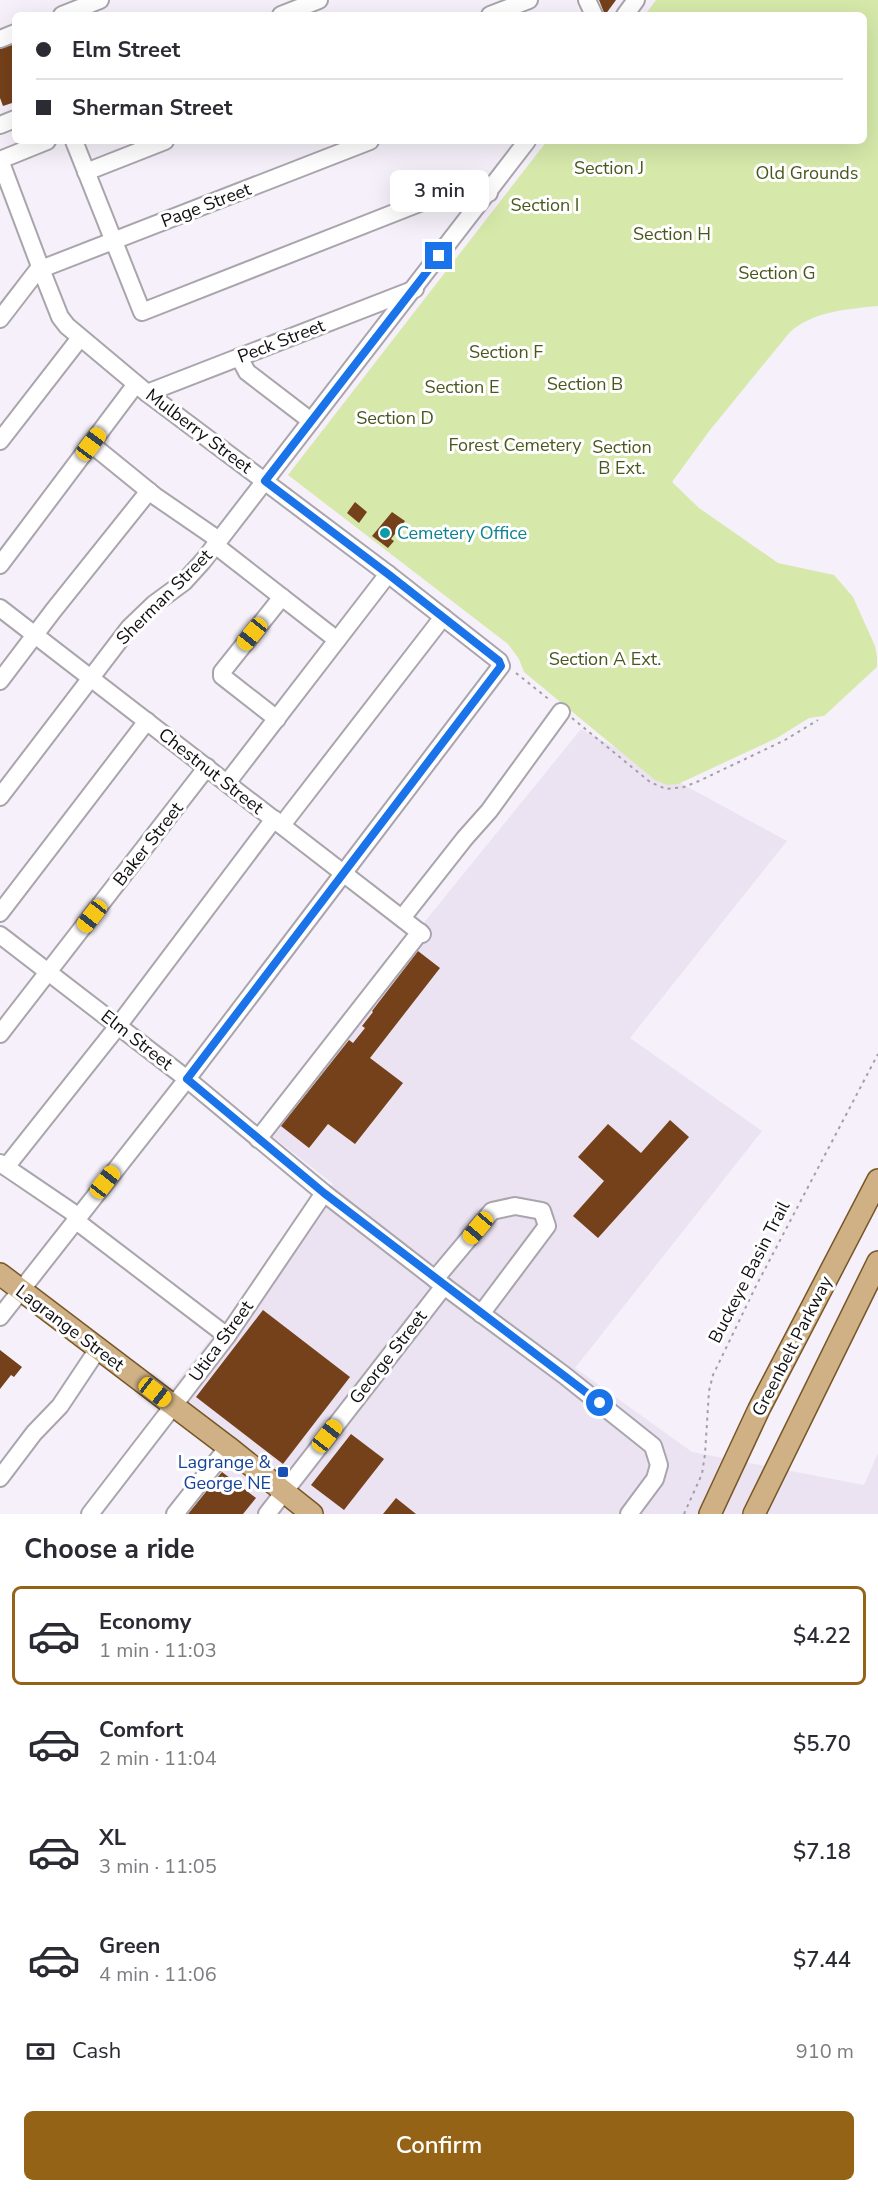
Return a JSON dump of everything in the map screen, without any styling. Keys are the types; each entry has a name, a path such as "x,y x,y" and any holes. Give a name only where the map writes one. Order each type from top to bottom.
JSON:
{"main road":[{"name":"Greenbelt Parkway","path":"710,1514 740,1450 878,1179"},
{"path":"754,1514 878,1263"},
{"name":"Lagrange Street","path":"0,1274 312,1514"},
{"path":"718,1514 734,1479 740,1450"}],"street":[{"path":"70,12 100,0"},
{"path":"288,12 319,0"},
{"path":"498,12 529,0"},
{"path":"0,160 40,144"},
{"path":"75,144 142,312 473,182 489,193"},
{"path":"86,172 157,144"},
{"name":"Page Street","path":"41,268 362,144"},
{"name":"Sherman Street","path":"0,797 129,628 153,604 184,582 217,543 525,144"},
{"name":"Mulberry Street","path":"0,160 60,316 80,338 142,388 388,574 509,670"},
{"path":"0,319 41,268"},
{"name":"Peck Street","path":"142,388 239,357 415,289"},
{"path":"0,441 80,338"},
{"path":"239,357 248,372 311,421"},
{"path":"0,565 91,444 142,388"},
{"path":"91,444 337,640"},
{"path":"0,681 149,491"},
{"path":"227,783 388,574"},
{"path":"277,719 222,676 222,672 282,597"},
{"name":"Chestnut Street","path":"0,608 421,933 258,1138"},
{"path":"227,1336 77,1218 3,1165 118,1026 443,617"},
{"path":"0,1317 187,1079 344,872 509,670"},
{"path":"402,918 489,811 560,710"},
{"path":"0,913 147,721"},
{"name":"Baker Street","path":"0,1034 207,767"},
{"name":"Elm Street","path":"0,934 187,1079 324,1193 564,1375 653,1446 659,1465 655,1479 629,1514"},
{"name":"Utica Street","path":"90,1514 227,1336 324,1193"},
{"name":"George Street","path":"267,1514 492,1211 515,1206 542,1211 547,1226 481,1314"},
{"path":"0,1478 34,1432 60,1406 98,1349"},
{"path":"175,1514 228,1448"}],"path":[{"path":"509,670 650,782 666,789 684,787 699,781 785,740 818,720"},
{"name":"Buckeye Basin Trail","path":"684,1514 702,1474 708,1391 713,1375 782,1235 878,1054"}],"shaded area":[{"path":"581,729 787,841 630,1038 762,1131 575,1368 692,1452 864,1485 878,1453 878,1514 165,1514 218,1451 159,1404 333,1184 259,1126"}],"green space":[{"name":"Forest Cemetery","path":"656,0 878,0 878,306 820,315 790,332 710,430 672,482 699,508 778,563 834,575 853,597 875,646 877,667 824,716 809,718 777,738 678,784 667,785 655,780 524,672 519,659 508,644 288,475 545,144 867,144 867,12 647,12"}],"building":[{"path":"599,0 616,0 607,12 604,12"},
{"path":"12,45 12,103 3,106 0,98 0,49"},
{"path":"355,502 367,512 359,523 347,513"},
{"name":"Cemetery Office","path":"392,512 405,521 391,539 394,541 388,548 372,536"},
{"path":"418,951 440,968 370,1058 403,1083 355,1144 328,1124 309,1148 281,1126 349,1040 353,1043 365,1028 362,1026 372,1011"},
{"path":"670,1120 689,1137 598,1238 573,1216 604,1181 578,1157 608,1124 641,1153"},
{"path":"263,1310 350,1377 283,1464 196,1397"},
{"path":"0,1350 22,1367 14,1377 11,1375 0,1389"},
{"path":"351,1434 384,1459 344,1510 311,1485"},
{"path":"222,1472 256,1498 243,1514 188,1514"},
{"path":"396,1498 416,1514 383,1514"}],"place":[{"name":"Cemetery Office","path":"385,533"},
{"name":"Lagrange & George NE","path":"283,1472"}],"route":[{"path":"439,256 265,481 443,617 499,661 501,666 187,1079 324,1193 600,1403"}],"park label":[{"name":"Section J","path":"609,168"},
{"name":"Old Grounds","path":"807,173"},
{"name":"Section I","path":"545,205"},
{"name":"Section H","path":"672,234"},
{"name":"Section G","path":"777,273"},
{"name":"Section F","path":"506,352"},
{"name":"Section B","path":"585,384"},
{"name":"Section E","path":"462,387"},
{"name":"Section D","path":"395,418"},
{"name":"Section B Ext.","path":"622,457"},
{"name":"Section A Ext.","path":"605,659"}]}
